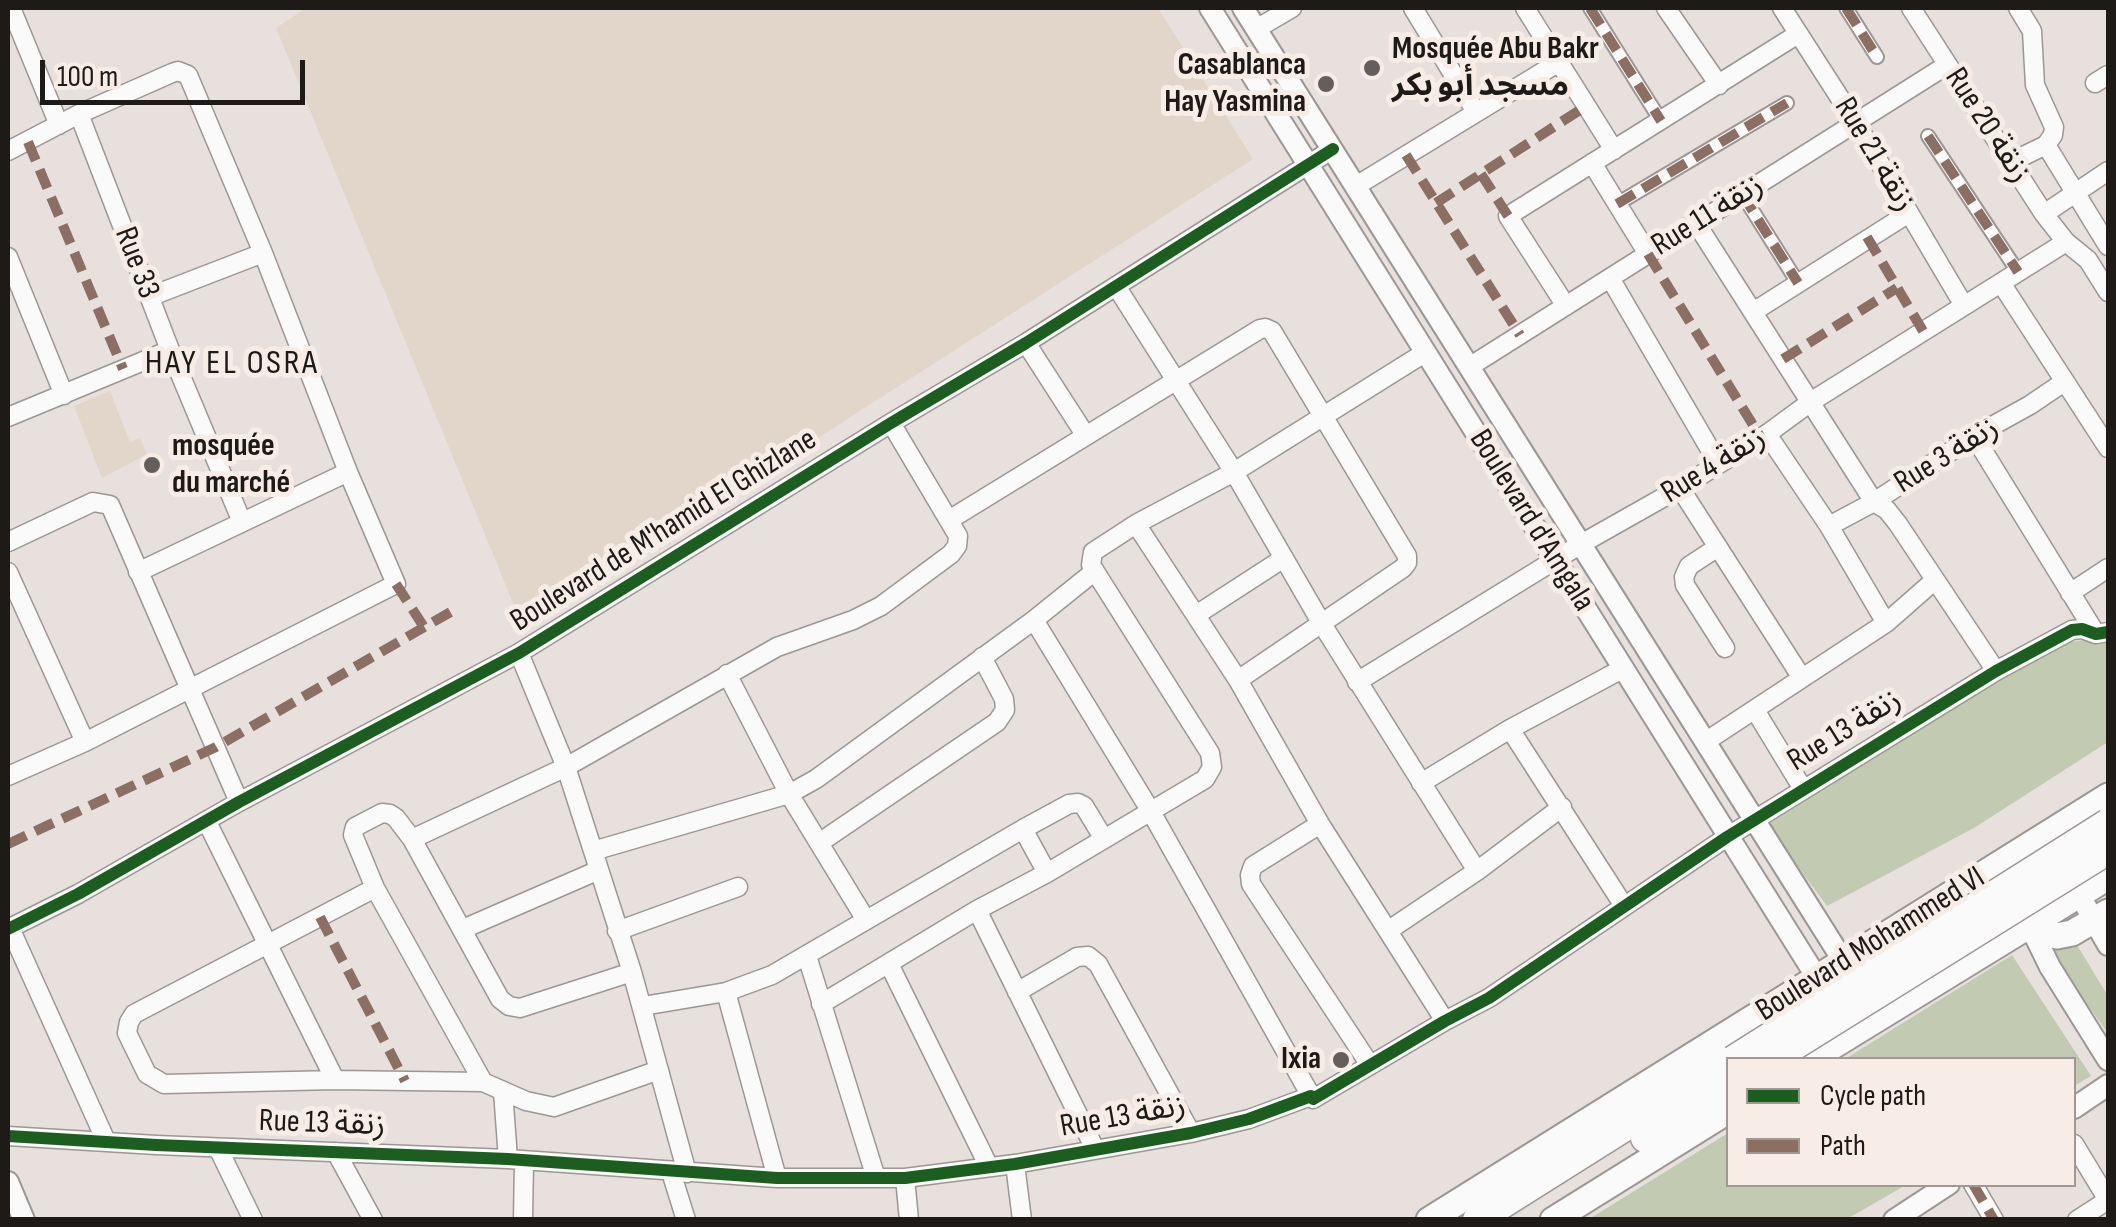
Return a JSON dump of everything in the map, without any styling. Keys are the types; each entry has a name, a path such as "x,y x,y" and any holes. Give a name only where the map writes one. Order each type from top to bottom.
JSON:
{"highway":[{"path":"1737,1057 2108,823"},
{"path":"1776,1057 2108,850"},
{"path":"1476,1220 1552,1196 1726,1065"},
{"path":"1512,1220 1726,1087"}],"main road":[{"name":"Boulevard Mohammed VI","path":"1429,1220 2108,796"},
{"name":"Boulevard Mohammed VI","path":"1815,1057 2108,877"},
{"path":"2030,925 2038,932 2057,936 2102,916"},
{"path":"1552,1196 1726,1111"}],"street":[{"name":"Boulevard d'Amgala","path":"1210,8 1852,1035"},
{"name":"Boulevard d'Amgala","path":"1242,8 1878,1018"},
{"path":"1256,29 1292,8"},
{"path":"1413,8 1476,112"},
{"path":"1525,8 1614,150"},
{"path":"1590,8 1661,120"},
{"name":"Rue 21 زنقة","path":"1782,8 1856,122 1963,304"},
{"path":"1846,8 1878,56"},
{"name":"Rue 20 زنقة","path":"1911,8 2044,214 2066,242 2105,279"},
{"path":"2011,162 2046,145 2054,135 2034,84 2032,31 2018,8"},
{"path":"18,10 59,125"},
{"path":"1675,11 1719,85"},
{"path":"1566,306 1508,216 1798,34"},
{"path":"1356,186 1558,62"},
{"name":"Rue 11 زنقة","path":"1470,367 1947,65"},
{"path":"8,151 172,73 188,75 396,584 85,742 8,776"},
{"path":"1616,204 1787,103"},
{"name":"Rue 33","path":"79,114 149,298 242,522"},
{"path":"1928,136 2018,272"},
{"path":"2046,145 2108,246"},
{"name":"Boulevard de M'hamid El Ghizlane","path":"9,929 519,653 1026,343 1332,149"},
{"path":"1592,163 1648,254"},
{"path":"2044,214 2108,171"},
{"path":"1742,194 1798,282"},
{"path":"1753,312 1909,212"},
{"path":"1696,224 1874,502 1887,510 1996,670"},
{"name":"Rue 4 زنقة","path":"1357,682 1680,488 1963,304 2066,242"},
{"path":"149,298 263,253"},
{"path":"8,257 12,280 64,395"},
{"path":"1610,278 1718,463"},
{"path":"2000,283 2108,448"},
{"path":"1116,286 1477,871"},
{"path":"950,520 1260,329 1272,331 1407,556 1407,564 1238,680"},
{"path":"1026,343 1086,436"},
{"path":"8,417 170,350"},
{"path":"820,1004 1206,778 1212,759 1091,565 1094,552 1136,524 1234,472 1426,352"},
{"name":"Rue 3 زنقة","path":"1829,526 1874,502 2064,382"},
{"path":"412,839 566,767 777,647 836,627 881,606 951,554 958,546 958,536 892,423"},
{"path":"1767,434 1829,526 1886,623"},
{"path":"1974,436 2070,593 2102,633"},
{"path":"138,572 348,472"},
{"path":"1680,488 1802,678"},
{"path":"8,542 93,502 110,505 239,802"},
{"path":"1136,524 1238,680 1320,824 1445,1021"},
{"path":"1718,547 1689,566 1684,577 1725,648"},
{"path":"1196,615 1284,558"},
{"path":"2070,593 2108,568"},
{"path":"592,851 789,794 816,780 1095,571"},
{"path":"8,572 85,742"},
{"path":"1706,742 1886,623 1936,580"},
{"path":"1034,620 1150,810 1312,1096"},
{"name":"Rue 13 زنقة","path":"8,1136 516,1160 776,1178 905,1178 1191,1134 1312,1098 1488,998 1727,836 1996,670 2072,630 2102,633"},
{"path":"519,653 566,767 632,972 659,1070 686,1220"},
{"path":"819,844 997,722 1005,710 1004,699 982,657"},
{"path":"1422,783 1510,729 1624,668"},
{"path":"727,674 789,794 866,920"},
{"path":"1755,710 1803,789"},
{"path":"1510,729 1624,906"},
{"path":"642,1006 726,992 772,975 1069,804 1078,802 1084,806 1104,839"},
{"path":"1389,930 1562,807"},
{"path":"483,1082 375,888 354,835 355,826 390,814 412,839 500,999 509,1006 520,1008 632,972"},
{"path":"207,822 335,1080"},
{"path":"1320,824 1253,866 1251,884 1370,1065"},
{"path":"1023,828 1047,873"},
{"path":"2046,835 2080,895 2102,916 2108,945"},
{"path":"1997,867 2050,966 2108,1060"},
{"path":"463,929 599,870"},
{"path":"617,931 738,887"},
{"path":"375,888 134,1014 128,1033 146,1074 164,1084 483,1082 554,1108 659,1070"},
{"path":"977,910 1094,1150"},
{"path":"9,929 106,1141"},
{"path":"807,956 876,1178"},
{"path":"1017,992 1077,956 1088,956 1098,964 1191,1134"},
{"path":"889,964 989,1167"},
{"path":"726,992 776,1178"},
{"path":"2076,1107 2108,1085"},
{"path":"503,1091 523,1220"},
{"path":"2076,1147 2108,1200 2077,1220"},
{"path":"218,1148 245,1217"},
{"path":"336,1152 373,1220"},
{"path":"1015,1164 1022,1220"},
{"path":"905,1178 909,1220"},
{"path":"8,1182 24,1220"},
{"path":"1894,1220 1944,1187"},
{"path":"1976,1187 1994,1220"}],"shaded area":[{"path":"306,8 1158,8 1253,159 523,627 276,28"},
{"path":"110,391 130,442 140,438 147,454 102,478 74,406"}],"green space":[{"path":"2108,637 2108,742 1974,828 1827,906 1767,825 2063,643"},
{"path":"2058,944 2077,945 2108,996 2108,1033 2055,960"},
{"path":"2012,955 2091,1076 2076,1085 2076,1057 1848,1057"},
{"path":"1726,1134 1726,1187 1903,1187 1847,1219 1589,1219"}],"marked path":[{"path":"1590,8 1661,121"},
{"path":"1846,8 1877,57"},
{"path":"1617,204 1787,103"},
{"path":"1436,203 1586,106"},
{"path":"1928,136 2018,272"},
{"path":"28,142 123,369"},
{"path":"1406,155 1520,335"},
{"path":"1481,174 1508,216"},
{"path":"1742,194 1798,283"},
{"path":"1867,237 1923,331"},
{"path":"1648,254 1761,438"},
{"path":"1783,359 1897,288"},
{"path":"396,584 424,627"},
{"path":"8,844 216,747 454,610"},
{"path":"320,917 405,1081"},
{"path":"1975,1187 1994,1220"}],"cycle path":[{"path":"8,929 519,653 1026,343 1333,149"},
{"path":"8,1136 508,1159 777,1178 905,1178 1015,1164 1191,1133 1249,1119 1311,1096 1313,1099 1489,998 1727,837 1996,671 2072,630 2108,632"}],"place":[{"name":"Mosquée Abu Bakr مسجد أبو بكر","path":"1372,68"},
{"name":"Casablanca Hay Yasmina","path":"1326,84"},
{"name":"mosquée du marché","path":"152,465"},
{"name":"Ixia","path":"1341,1060"}],"district":[{"name":"HAY EL OSRA","path":"232,364"}]}
